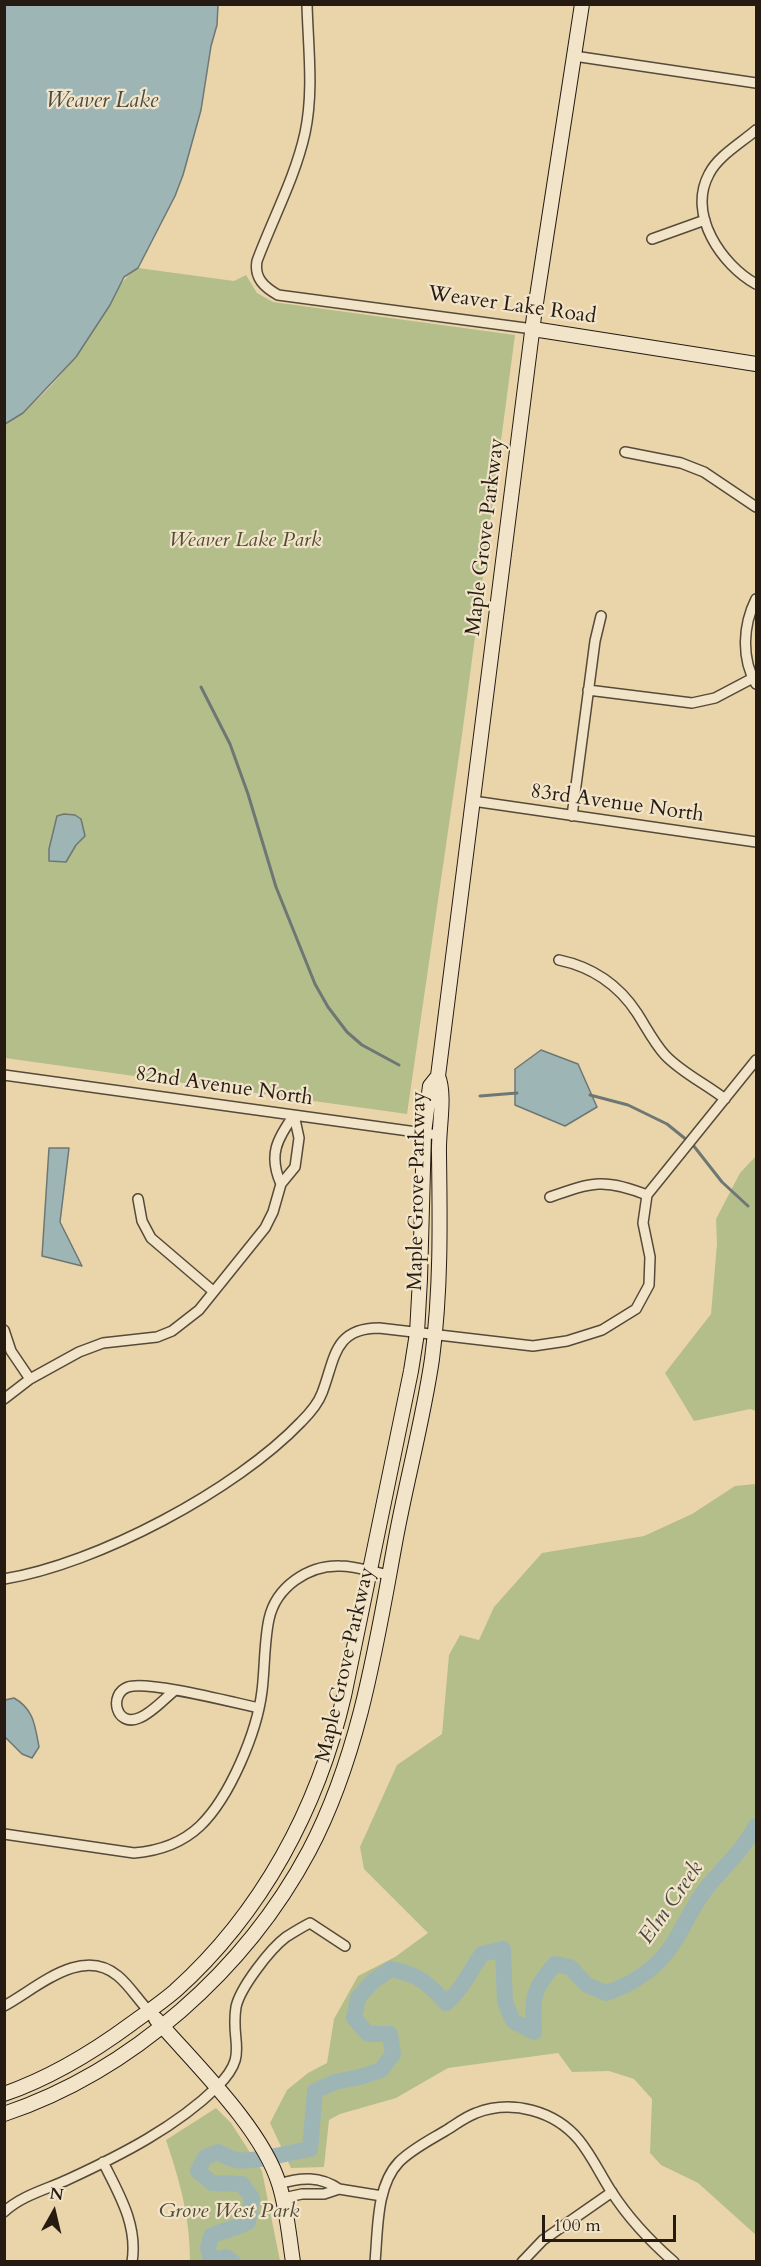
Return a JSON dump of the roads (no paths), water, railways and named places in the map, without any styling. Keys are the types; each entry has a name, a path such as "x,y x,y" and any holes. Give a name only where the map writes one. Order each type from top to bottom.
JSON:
{"main road":[{"name":"Maple Grove Parkway","path":"4,2114 55,2094 126,2052 185,2007 239,1953 308,1852 326,1815 354,1738 389,1575 435,1335 440,1257 438,1135 443,1089 438,1076 533,329 582,4"},
{"name":"Weaver Lake Road","path":"533,329 756,364"},
{"name":"Maple Grove Parkway","path":"4,2094 46,2076 115,2036 187,1979 224,1940 247,1910 291,1843 323,1770 336,1733 411,1371 417,1333 424,1133 430,1086 438,1076"},
{"path":"148,2011 259,2141 279,2185 293,2262"}],"street":[{"name":"Weaver Lake Road","path":"307,4 309,69 305,130 288,189 257,261 256,273 263,285 278,295 533,329"},
{"path":"574,56 756,83"},
{"path":"756,130 716,164 708,175 703,199 705,220 710,234 726,260 739,273 756,284"},
{"path":"652,239 705,220"},
{"path":"625,452 681,463 704,472 756,507"},
{"path":"588,690 692,704 715,698 754,681 745,649 746,634 756,599"},
{"path":"572,816 595,641 602,616"},
{"name":"83rd Avenue North","path":"473,801 756,842"},
{"path":"559,960 585,967 611,983 625,996 665,1055 681,1069 725,1099"},
{"path":"4,1579 55,1566 99,1550 185,1509 225,1483 263,1455 312,1411 321,1395 336,1349 348,1336 370,1328 533,1346 581,1338 624,1318 636,1309 649,1285 650,1257 643,1223 647,1195 756,1060"},
{"name":"82nd Avenue North","path":"4,1075 438,1135"},
{"path":"281,1184 274,1163 276,1144 294,1115"},
{"path":"4,1399 30,1379 89,1348 103,1343 156,1337 187,1322 265,1228 273,1212 281,1184 290,1175 298,1159 299,1138 294,1115"},
{"path":"550,1197 574,1188 601,1183 615,1184 647,1195"},
{"path":"138,1199 142,1221 151,1238 213,1291"},
{"path":"4,1330 11,1352 30,1379"},
{"path":"4,1834 134,1853 168,1846 184,1838 199,1827 220,1801 247,1749 259,1708 270,1616 285,1589 309,1571 326,1566 341,1566 389,1575"},
{"path":"175,1690 139,1718 131,1720 123,1718 118,1713 117,1697 122,1689 140,1685 175,1690 259,1708"},
{"path":"4,2212 34,2193 103,2162 174,2121 216,2088 230,2074 235,2063 238,2042 235,2020 238,1998 245,1985 280,1943 310,1923 345,1946"},
{"path":"4,2006 53,1974 67,1969 94,1967 116,1974 148,2011"},
{"path":"375,2262 382,2196 391,2173 399,2163 409,2153 476,2113 494,2108 514,2107 532,2110 552,2118 567,2128 585,2149 612,2192 638,2225 674,2262"},
{"path":"103,2162 131,2222 134,2251 132,2262"},
{"path":"279,2185 312,2178 328,2182 339,2189 382,2196"},
{"path":"279,2185 302,2194 324,2194 339,2189"},
{"path":"522,2262 543,2240 612,2192"}],"water":[{"name":"Weaver Lake","path":"5,4 218,5 217,25 211,46 201,110 175,196 138,268 124,277 110,305 76,357 23,413 5,424"},
{"path":"75,815 81,819 85,836 76,845 66,862 49,861 49,849 57,816"},
{"path":"541,1050 578,1064 597,1107 565,1126 515,1105 515,1069"},
{"path":"49,1148 69,1148 60,1222 82,1266 42,1256"},
{"path":"14,1698 26,1707 35,1725 39,1747 32,1758 22,1754 5,1737 5,1700"}],"waterway":[{"path":"201,687 230,744 248,794 276,887 315,984 328,1007 347,1032 362,1045 399,1065"},
{"path":"480,1096 517,1093"},
{"path":"590,1095 628,1105 667,1124 693,1145 722,1182 748,1206"},
{"name":"Elm Creek","path":"233,2262 226,2257 211,2261 208,2248 211,2236 248,2222 252,2198 242,2184 212,2183 198,2171 205,2157 218,2152 232,2159 244,2161 310,2149 315,2091 335,2082 381,2070 393,2054 390,2034 368,2034 354,2018 358,1998 373,1981 391,1969 401,1971 422,1980 446,2003 461,1986 482,1954 503,1949 505,2002 513,2021 534,2032 535,1995 555,1964 570,1967 587,1985 606,1993 644,1974 668,1951 700,1896 745,1843 756,1826"}],"park label":[{"name":"Weaver Lake Park","path":"245,541"},
{"name":"Grove West Park","path":"229,2212"}]}
